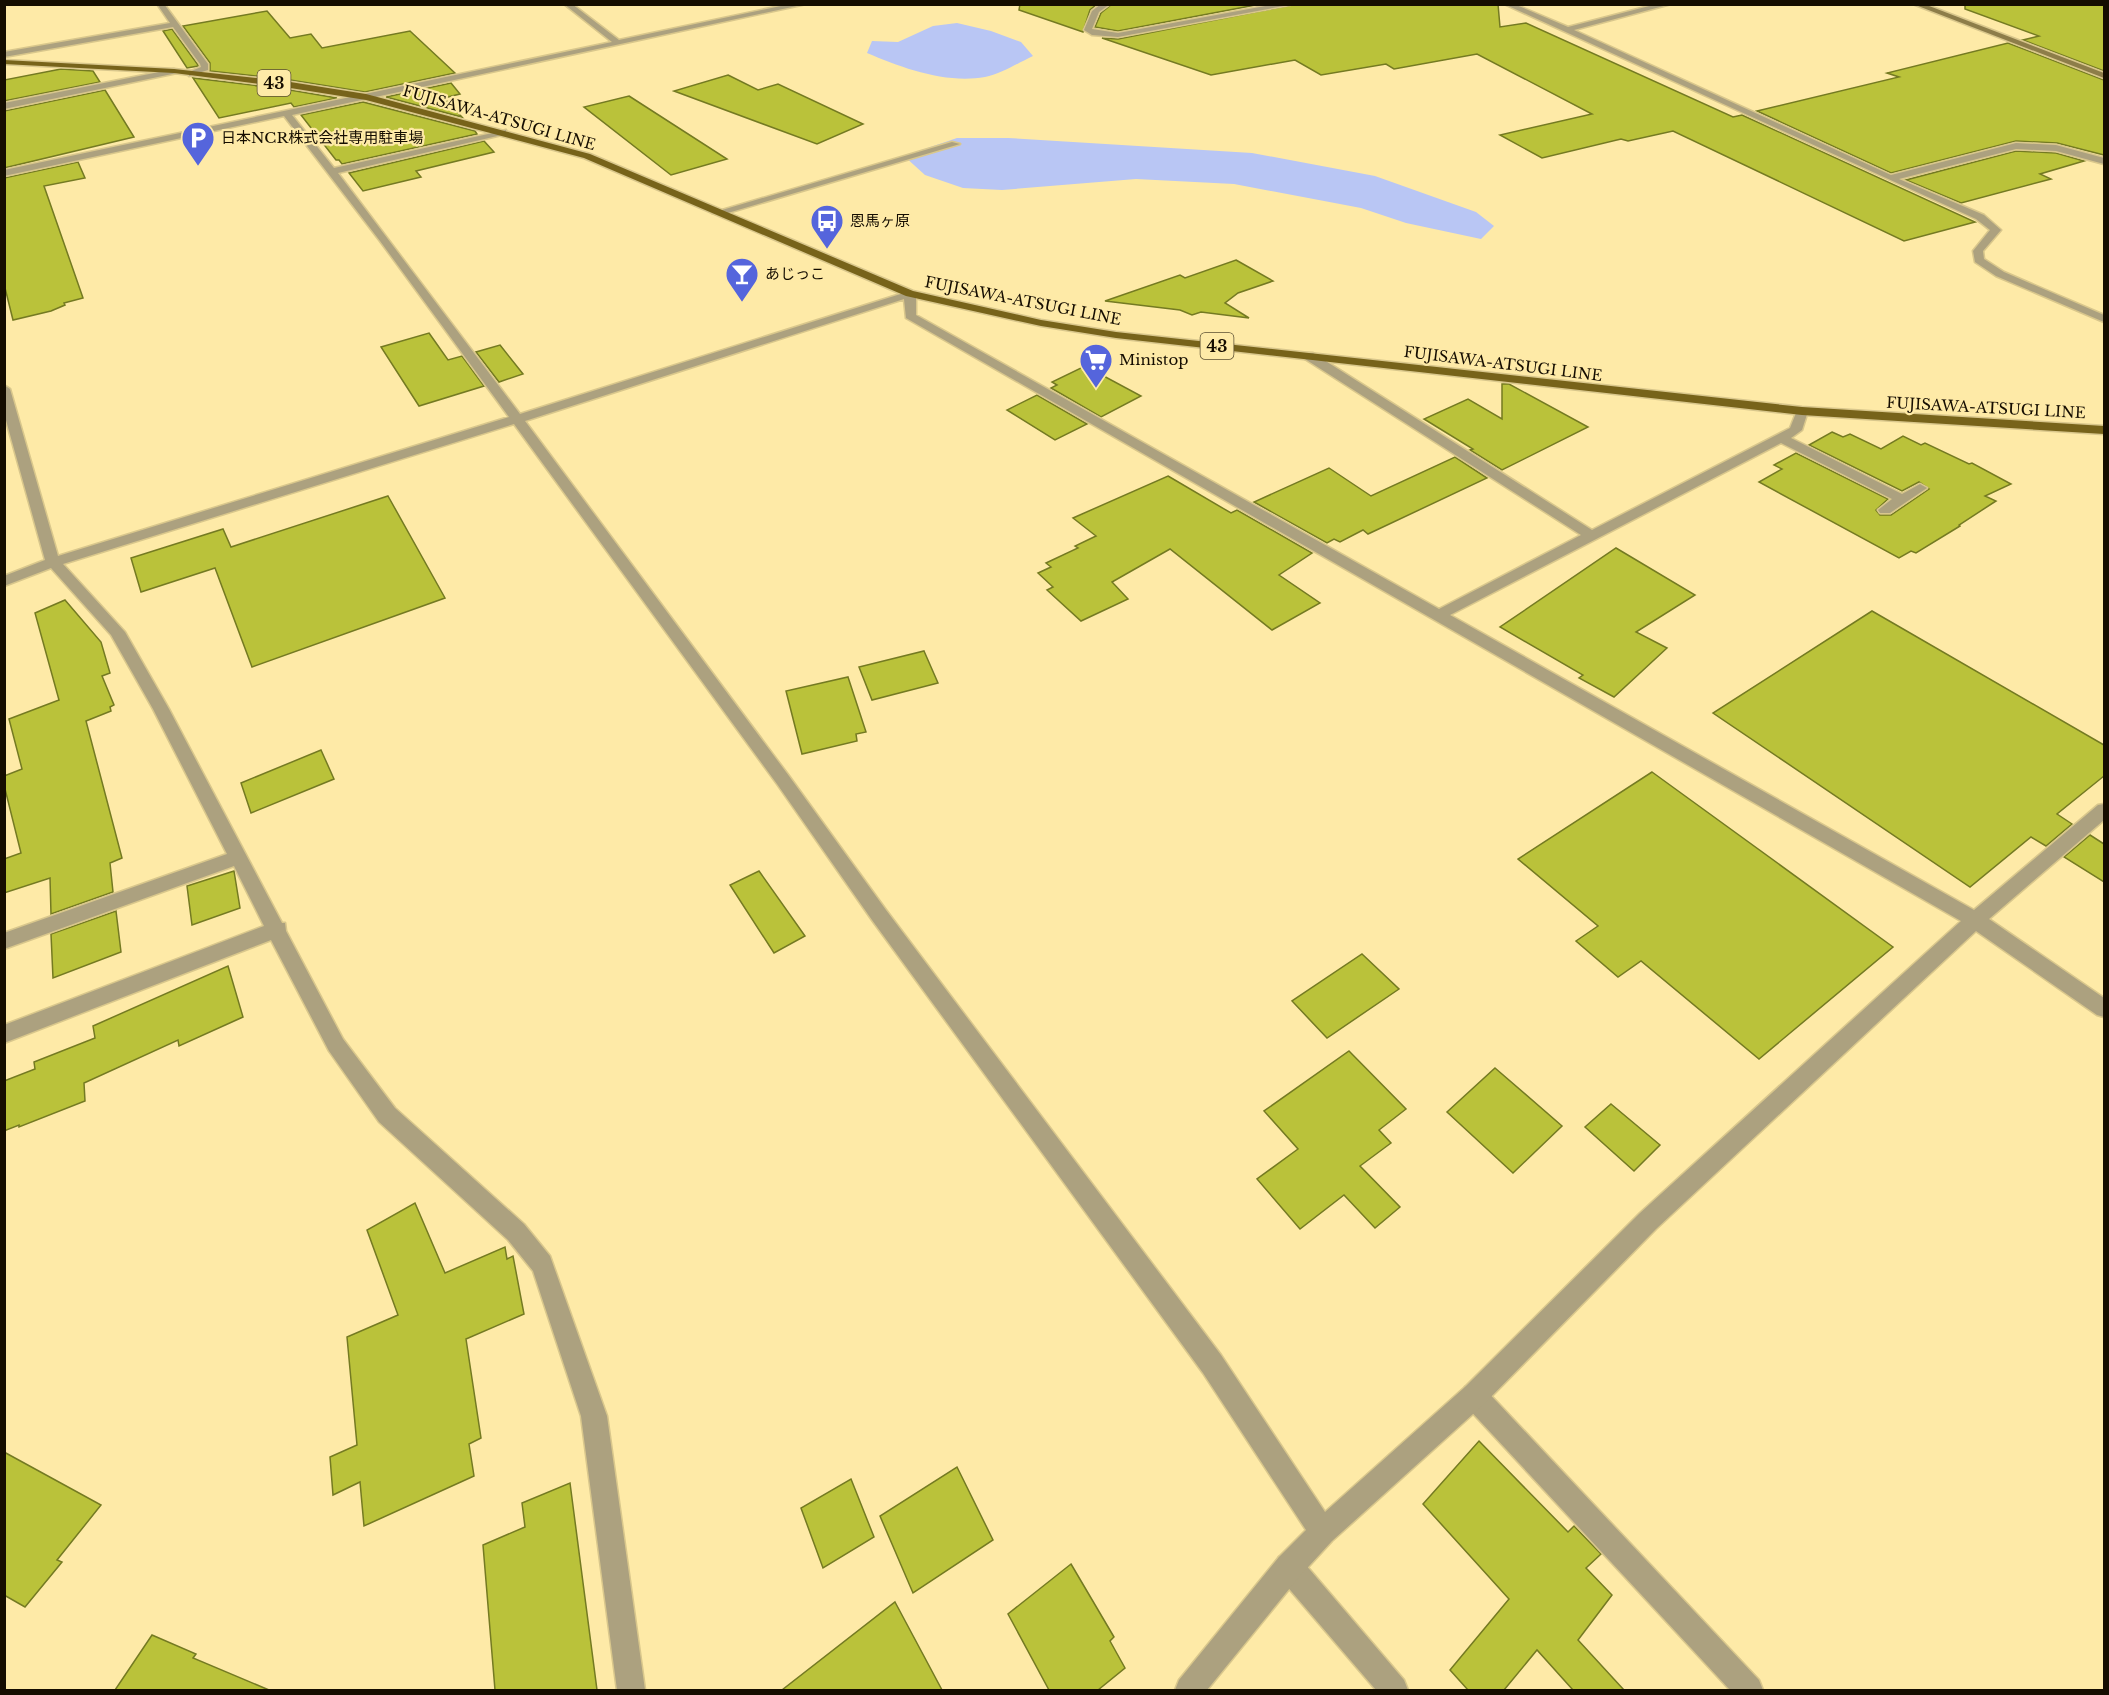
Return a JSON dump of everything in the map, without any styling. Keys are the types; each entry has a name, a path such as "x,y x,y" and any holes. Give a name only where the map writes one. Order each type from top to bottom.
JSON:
{"main road":[{"path":"1916,4 2104,76"},
{"name":"FUJISAWA-ATSUGI LINE","path":"4,62 174,71 284,84 366,97 587,156 910,294 1007,316 1116,335 1633,394 1802,411 2104,430"}],"street":[{"path":"160,4 205,68 192,74"},
{"path":"567,4 619,44"},
{"path":"4,173 803,4"},
{"path":"1107,4 1096,11 1088,30 1092,33 1118,35 1291,4"},
{"path":"1222,4 1239,14"},
{"path":"1507,4 1980,217 1996,230 1978,250 1979,260 1993,269 2104,319"},
{"path":"1567,30 1668,4"},
{"path":"4,55 174,25"},
{"path":"4,106 174,71"},
{"path":"287,114 333,171 517,419 762,751 879,915 1212,1364 1323,1532"},
{"path":"333,171 503,132"},
{"path":"717,213 956,144"},
{"path":"1890,177 2016,146 2056,148 2104,161"},
{"path":"4,581 53,562 517,419 910,294 910,316 1975,920 2104,1009"},
{"path":"1310,356 1592,536"},
{"path":"4,389 53,562 117,632 161,709 278,929 336,1045 387,1115 516,1232 542,1264 594,1416 631,1690"},
{"path":"1437,616 1796,430 1802,411"},
{"path":"1781,438 1902,499"},
{"path":"1885,510 1920,488"},
{"path":"1189,1690 1289,1567 1323,1532 1474,1396 1648,1221 1975,920 2104,810"},
{"path":"4,941 239,857"},
{"path":"4,1034 278,929"},
{"path":"1474,1396 1749,1690"},
{"path":"1289,1567 1394,1690"}],"shaded area":[{"path":"957,23 991,31 1021,42 1033,56 997,73 970,79 924,73 867,53 872,41 898,42 933,26"},
{"path":"957,138 1008,138 1252,153 1375,176 1476,212 1494,226 1481,239 1406,223 1361,208 1234,184 1136,179 1002,190 963,188 925,175 904,156"}],"building":[{"path":"1020,4 1097,4 1090,10 1083,32 1019,10"},
{"path":"1112,4 1261,4 1118,31 1095,27 1101,13"},
{"path":"1296,4 1498,4 1500,27 1526,23 1733,117 1742,115 1975,222 1904,241 1673,131 1628,141 1621,139 1542,158 1500,135 1592,114 1477,54 1394,69 1386,64 1321,75 1295,60 1211,75 1102,38 1118,39"},
{"path":"1965,4 2104,4 2104,71 2023,40 2039,36 1965,9"},
{"path":"267,11 290,38 311,34 322,48 410,31 455,73 365,92 284,79 210,71 210,63 183,26"},
{"path":"172,29 198,66 187,68 163,31"},
{"path":"2008,43 2104,80 2104,155 2057,143 2016,141 1891,173 1757,111 1899,77 1887,73"},
{"path":"61,69 93,71 100,82 4,101 4,80"},
{"path":"728,75 758,90 778,84 863,124 817,144 674,91"},
{"path":"193,78 337,98 294,107 291,103 219,118"},
{"path":"451,83 460,94 444,98 462,117 386,97"},
{"path":"105,90 134,137 4,168 4,111"},
{"path":"629,96 727,159 671,175 584,107"},
{"path":"363,102 475,131 477,134 342,164 336,160 301,115"},
{"path":"484,141 494,152 416,171 421,177 363,191 349,173"},
{"path":"2016,151 2056,153 2084,161 2040,174 2051,179 1961,203 1906,180"},
{"path":"78,162 85,178 44,186 83,298 64,303 65,305 51,311 13,320 4,284 4,178"},
{"path":"1236,260 1273,281 1238,293 1225,303 1249,318 1201,312 1192,315 1180,310 1105,301 1180,275 1185,278"},
{"path":"429,333 448,360 462,356 484,386 419,406 381,347"},
{"path":"500,345 523,374 499,382 476,352"},
{"name":"Ministop","path":"1085,366 1141,396 1101,417 1051,388 1057,385 1052,382"},
{"path":"1502,384 1509,384 1588,427 1502,470 1424,419 1468,399 1502,419"},
{"path":"1037,395 1087,424 1055,440 1007,410"},
{"path":"1832,432 1843,437 1850,434 1881,449 1903,436 1921,445 1925,443 1969,464 1972,463 2011,484 1985,496 1996,501 1960,526 1916,553 1911,551 1899,558 1759,482 1782,469 1774,465 1796,453 1888,499 1876,510 1880,515 1891,515 1929,489 1919,482 1902,491 1809,445"},
{"path":"1455,457 1487,478 1368,534 1363,530 1340,542 1334,539 1327,543 1254,502 1329,468 1371,496"},
{"path":"1168,476 1231,513 1237,510 1312,553 1279,575 1320,603 1272,630 1170,549 1112,582 1128,599 1081,621 1047,590 1053,587 1038,573 1051,567 1046,563 1078,548 1075,546 1096,536 1073,518"},
{"path":"388,496 445,598 252,667 215,568 141,592 131,558 223,529 231,547"},
{"path":"1616,548 1695,595 1636,632 1667,648 1614,697 1579,678 1583,675 1500,627"},
{"path":"65,600 101,642 110,673 102,676 114,705 110,707 111,711 86,721 122,858 110,863 113,892 51,914 50,878 4,893 4,859 21,853 4,785 4,776 22,769 9,719 59,700 35,613"},
{"path":"1872,611 2104,745 2104,776 2057,814 2072,824 2046,846 2031,837 1970,887 1713,713"},
{"path":"924,651 938,683 872,700 859,667"},
{"path":"848,677 866,732 856,734 857,741 802,754 786,691"},
{"path":"321,750 334,779 251,813 241,783"},
{"path":"1652,772 1893,947 1759,1059 1641,961 1618,977 1576,941 1598,926 1518,859"},
{"path":"2090,835 2104,844 2104,882 2064,857"},
{"path":"234,871 240,908 192,925 187,886"},
{"path":"759,871 805,936 774,953 730,885"},
{"path":"116,911 121,952 53,978 51,934"},
{"path":"1362,954 1399,989 1327,1038 1292,1001"},
{"path":"228,966 243,1017 179,1046 178,1040 84,1083 85,1101 4,1131 4,1081 35,1069 34,1062 95,1038 93,1026"},
{"path":"1349,1051 1406,1109 1379,1130 1391,1143 1360,1166 1400,1207 1375,1228 1344,1195 1300,1229 1257,1179 1298,1149 1264,1111"},
{"path":"1495,1068 1562,1126 1513,1173 1447,1112"},
{"path":"1611,1104 1660,1145 1634,1171 1585,1127"},
{"path":"415,1203 445,1273 505,1247 507,1259 513,1256 524,1314 466,1339 481,1438 469,1444 474,1476 364,1526 360,1482 333,1495 330,1457 357,1445 347,1337 398,1315 367,1230"},
{"path":"1479,1441 1568,1532 1574,1526 1601,1554 1586,1568 1612,1595 1578,1640 1624,1690 1573,1690 1537,1650 1504,1690 1468,1690 1450,1670 1509,1599 1423,1504"},
{"path":"4,1452 101,1505 57,1560 62,1562 25,1607 4,1595"},
{"path":"957,1467 993,1540 913,1593 880,1516"},
{"path":"851,1479 874,1537 823,1568 801,1508"},
{"path":"570,1483 597,1690 495,1690 483,1545 525,1527 522,1503"},
{"path":"1071,1564 1114,1637 1110,1641 1125,1668 1098,1690 1049,1690 1008,1614"},
{"path":"895,1602 942,1690 782,1690"},
{"path":"152,1635 196,1654 193,1658 269,1690 115,1690"}],"place":[{"name":"日本NCR株式会社専用駐車場","path":"198,167"},
{"name":"恩馬ヶ原","path":"827,250"},
{"name":"あじっこ","path":"742,303"},
{"name":"Ministop","path":"1096,389"}]}
